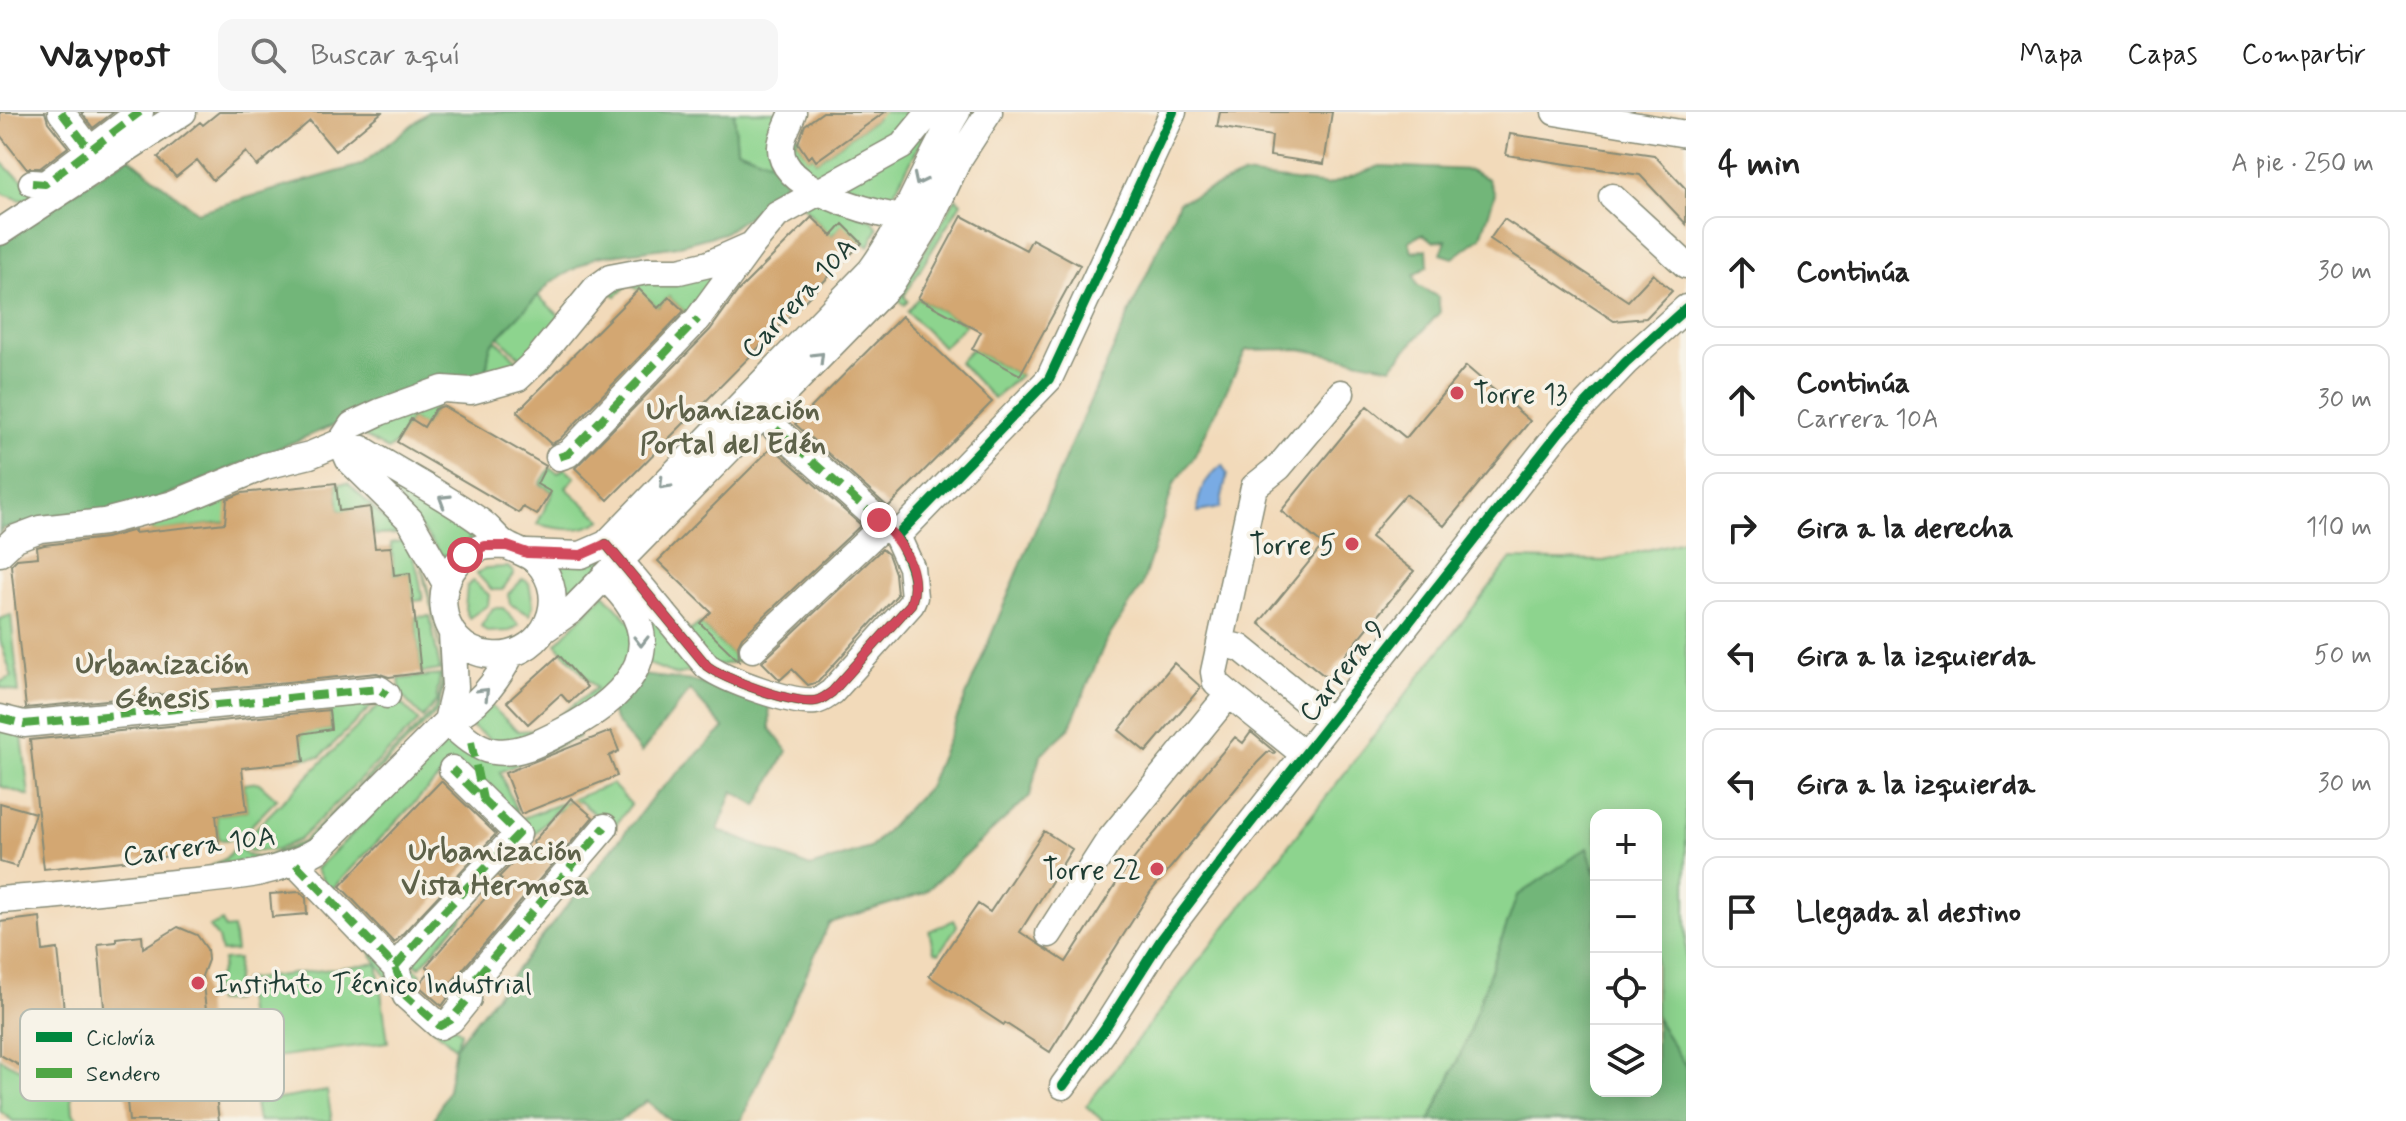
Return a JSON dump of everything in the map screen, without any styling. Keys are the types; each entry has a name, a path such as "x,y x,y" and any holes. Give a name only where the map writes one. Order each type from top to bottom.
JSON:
{"street":[{"path":"61,112 90,150"},
{"path":"32,183 45,184 140,112"},
{"path":"4,221 183,112"},
{"path":"793,112 781,148 790,174 818,191 866,211 901,218"},
{"path":"559,457 568,454 698,319 777,215 902,146 930,112"},
{"name":"Carrera 10A","path":"610,560 871,270 885,251 933,151 957,112"},
{"path":"452,633 468,648 489,655 511,654 531,645 545,629 572,610 610,560 891,284 926,228 958,160 989,112"},
{"path":"753,649 890,531 1049,379 1173,112"},
{"path":"1555,112 1686,134"},
{"path":"1612,197 1686,265"},
{"path":"0,553 16,538 40,529 104,522 173,504 265,466 310,455 341,442 352,425 443,389 471,391 518,378 537,360 596,288 610,278 647,271 679,271 709,264 752,245"},
{"name":"Carrera 9","path":"1063,1086 1105,1028 1161,940 1560,431 1626,362 1686,308"},
{"path":"1305,755 1214,679 1254,487 1279,467 1341,393"},
{"path":"610,560 622,593 641,627 641,658 620,690 586,717 534,745 506,751 491,751 471,742 447,721 455,687 452,633 444,613 445,582 450,571 465,555 485,546 610,560 707,666 721,677 797,700 820,701 832,692 911,604 914,582 911,567 890,531 776,429"},
{"path":"341,442 362,449 482,523 543,568 552,588 553,609 545,629"},
{"path":"341,442 349,460 410,520 445,582"},
{"path":"1220,643 1241,648 1331,721"},
{"name":"Carrera 10A","path":"0,900 185,882 278,870 296,864 318,850 447,721 465,713 498,680 511,654"},
{"path":"0,718 24,724 326,693 379,689 387,695"},
{"path":"1049,934 1108,842 1229,694"},
{"path":"471,742 483,799"},
{"path":"395,967 518,834 452,769"},
{"path":"296,864 395,967 406,996 440,1026 451,1020 468,999 462,994 605,827"}],"green space":[{"path":"146,112 156,112 48,193 21,200 0,190 0,159 31,186"},
{"path":"428,112 734,112 737,149 771,162 785,180 783,192 724,233 672,247 596,257 551,282 490,346 485,379 346,420 124,513 4,528 0,534 0,239 129,157 197,212 361,165"},
{"path":"734,112 779,112 769,137 771,162 737,149"},
{"path":"873,112 909,112 929,127 887,206 816,182 789,149 795,132 799,137 796,140 808,157 812,155 816,161 877,118"},
{"path":"1380,166 1470,170 1488,179 1495,194 1481,237 1453,258 1441,254 1446,240 1433,241 1422,234 1409,241 1412,252 1427,249 1428,266 1414,275 1417,285 1438,297 1440,312 1391,367 1300,349 1246,350 1193,459 1174,484 1142,585 1105,643 1069,729 1040,755 1030,796 924,893 829,923 741,1121 671,1121 647,1101 619,1121 433,1121 448,1090 455,1047 654,796 724,728 690,690 641,753 610,710 642,675 693,681 769,705 770,728 787,751 757,806 733,791 718,830 810,867 870,848 928,787 1071,444 1179,202 1243,175 1328,185"},
{"path":"818,198 872,220 878,228 869,246 843,225 831,236 802,205"},
{"path":"956,198 961,203 904,296 908,301 904,305 897,299"},
{"path":"723,265 689,316 669,297 658,308 630,283 616,296 611,293 605,298 600,294 610,285"},
{"path":"537,295 561,317 522,359 499,337"},
{"path":"918,298 966,324 943,347 907,312"},
{"path":"496,340 519,362 497,376 485,379 490,346"},
{"path":"972,349 1020,375 994,399 959,362"},
{"path":"438,403 424,427 411,419 397,442 388,450 362,435 361,428"},
{"path":"374,468 470,525 475,533 473,537 447,555 442,555"},
{"path":"550,468 558,473 565,468 575,477 566,488 602,520 587,527 571,529 537,524 553,492 540,484"},
{"path":"348,483 397,534 374,535 370,507 339,511 336,484"},
{"path":"226,495 229,522 152,532 152,526 212,497"},
{"path":"1686,540 1686,1067 1662,1028 1662,809 1590,809 1590,858 1587,849 1463,1049 1430,1121 1103,1121 1086,1106 1511,559 1604,561"},
{"path":"402,541 415,561 423,600 413,601 409,573 394,575 391,543"},
{"path":"419,552 437,632 422,571"},
{"path":"602,559 605,562 566,598 567,588 559,568 562,564"},
{"path":"629,563 690,631 700,623 739,661 676,675 649,664"},
{"path":"508,567 514,573 502,590 492,590 477,574 485,568"},
{"path":"523,579 529,583 533,605 530,615 510,604 508,594"},
{"path":"473,581 489,595 488,605 469,618 465,609 467,586"},
{"path":"604,594 633,625 630,665 564,724 498,744 469,725 490,705 518,731 540,730 596,688 556,644"},
{"path":"493,608 503,608 519,625 510,631 487,632 481,626"},
{"path":"11,615 19,693 0,687 0,682 12,677 0,640 0,619"},
{"path":"430,616 440,670 421,673 415,617"},
{"path":"438,633 446,679 437,712 303,846 271,858 209,867 225,859 236,846 249,856 262,858 302,843 433,712 440,694 442,675"},
{"path":"440,675 436,701 423,718 401,695 399,679"},
{"path":"381,697 320,757 303,758 301,733 331,729 328,702"},
{"path":"385,699 394,707 400,702 419,721 299,840 276,850 250,851 242,842"},
{"path":"0,712 20,718 29,796 0,786"},
{"path":"577,732 579,737 500,772 520,819 612,784 631,804 613,829 579,801 553,813 420,967 405,955 521,833 451,765 331,890 421,974 409,990 461,1032 455,1047 403,1002 316,869 453,737 471,749"},
{"path":"258,782 277,799 238,839 219,840 216,815 247,811 244,784"},
{"path":"1587,848 1590,857 1590,1097 1662,1097 1662,1028 1686,1067 1686,1121 1430,1121 1463,1049 1517,896"},
{"path":"954,920 957,926 939,953 934,951 929,931"},
{"path":"222,921 225,929 233,928 236,951 221,952 218,938 209,927"},
{"path":"238,959 234,1000 216,1002 214,985 223,960"},
{"path":"377,963 388,1042 284,1056 284,1009 247,1009 243,980"},
{"path":"0,1058 20,1068 20,1101 72,1101 73,1113 80,1121 13,1121 0,1111"},
{"path":"327,1091 332,1121 258,1121 255,1103 284,1101 284,1098"}],"water":[{"path":"1222,465 1227,474 1220,508 1198,512 1204,486"}],"building":[{"path":"0,112 45,112 48,122 68,147 40,168 26,168 0,135"},
{"path":"81,112 114,112 93,128"},
{"path":"219,112 382,112 335,151 310,121 257,166 246,152 213,180 197,160 176,177 158,157 200,122 203,125"},
{"path":"823,112 885,112 816,161 812,155 808,158 798,143 805,125"},
{"path":"1220,112 1332,112 1324,164 1270,156 1272,136 1217,127"},
{"path":"1510,134 1654,155 1686,189 1686,224 1640,175 1506,155"},
{"path":"962,216 1026,250 1032,239 1080,265 1020,375 972,349 981,332 918,298"},
{"path":"812,217 832,236 843,224 862,243 608,500 575,468 710,330 738,291"},
{"path":"1504,219 1628,301 1653,274 1672,291 1646,318 1614,321 1490,239"},
{"path":"639,289 658,308 669,297 684,311 559,440 551,444 517,412"},
{"path":"902,316 992,402 888,507 795,424"},
{"path":"1466,366 1530,421 1444,526 1406,494 1384,519 1371,537 1414,571 1327,678 1259,623 1323,545 1281,511 1367,406 1406,438"},
{"path":"443,406 546,466 537,484 551,492 537,515 523,507 519,513 397,442 411,419 424,427 435,409"},
{"path":"772,447 861,525 742,637 738,645 739,661 700,623 711,612 658,561"},
{"path":"336,483 339,511 370,507 375,548 391,547 394,575 410,573 421,673 389,677 377,673 26,708 11,565 17,559 38,557 37,547 44,545 106,538 135,530 135,533 225,523 227,499 242,493"},
{"path":"882,549 888,554 895,573 897,595 818,682 808,685 792,669 780,680 762,662"},
{"path":"559,655 587,687 569,703 561,694 528,724 507,702"},
{"path":"1174,663 1201,687 1146,752 1119,730"},
{"path":"329,710 331,729 301,734 304,761 242,768 247,811 216,815 219,843 170,848 171,856 44,869 30,740"},
{"path":"611,731 619,751 609,756 617,776 521,814 505,773"},
{"path":"1251,732 1275,752 1269,751 1257,763 1151,891 1050,1052 929,976 978,904 990,912 1044,831 1072,849 1020,932 1066,962 1144,846 1235,737 1243,743"},
{"path":"441,781 496,834 394,943 340,886"},
{"path":"571,798 593,817 450,984 442,1006 420,987 419,984 431,970 426,966 502,879 499,877 528,847 539,858 533,842"},
{"path":"0,803 35,813 17,867 0,862"},
{"path":"300,892 306,898 307,914 272,917 270,894"},
{"path":"40,917 43,951 58,949 64,1009 20,1009 20,1066 0,1055 0,922"},
{"path":"178,927 197,935 207,949 208,960 202,976 206,1009 104,1009 98,944 142,935 143,948"},
{"path":"127,1101 217,1101 219,1121 129,1121"}],"marked path":[{"path":"61,112 90,150"},
{"path":"32,183 45,184 140,112"},
{"path":"559,457 568,454 698,319"},
{"path":"776,429 884,525"},
{"path":"0,718 24,724 379,689 387,695"},
{"path":"471,742 483,799"},
{"path":"395,967 518,834 452,769"},
{"path":"296,864 395,967 406,996 440,1026 451,1020 468,999 462,994 605,827"}],"cycle path":[{"path":"606,544 707,666 716,672 791,699 815,701 832,692 911,604 913,577 897,536 1049,379 1173,112"},
{"path":"1063,1086 1105,1028 1161,940 1560,431 1626,362 1686,308"}],"place":[{"name":"Torre 13","path":"1457,393"},
{"name":"Torre 5","path":"1352,544"},
{"name":"Torre 22","path":"1157,869"},
{"name":"Instituto Técnico Industrial","path":"198,983"}],"district":[{"name":"Urbanización Portal del Edén","path":"733,426"},
{"name":"Urbanización Génesis","path":"162,680"},
{"name":"Urbanización Vista Hermosa","path":"495,867"}],"route":[{"path":"465,555 485,546 507,546 527,553 581,555 606,544 707,666 721,677 797,700 820,701 832,692 914,597 911,567 897,536 879,520"}]}
